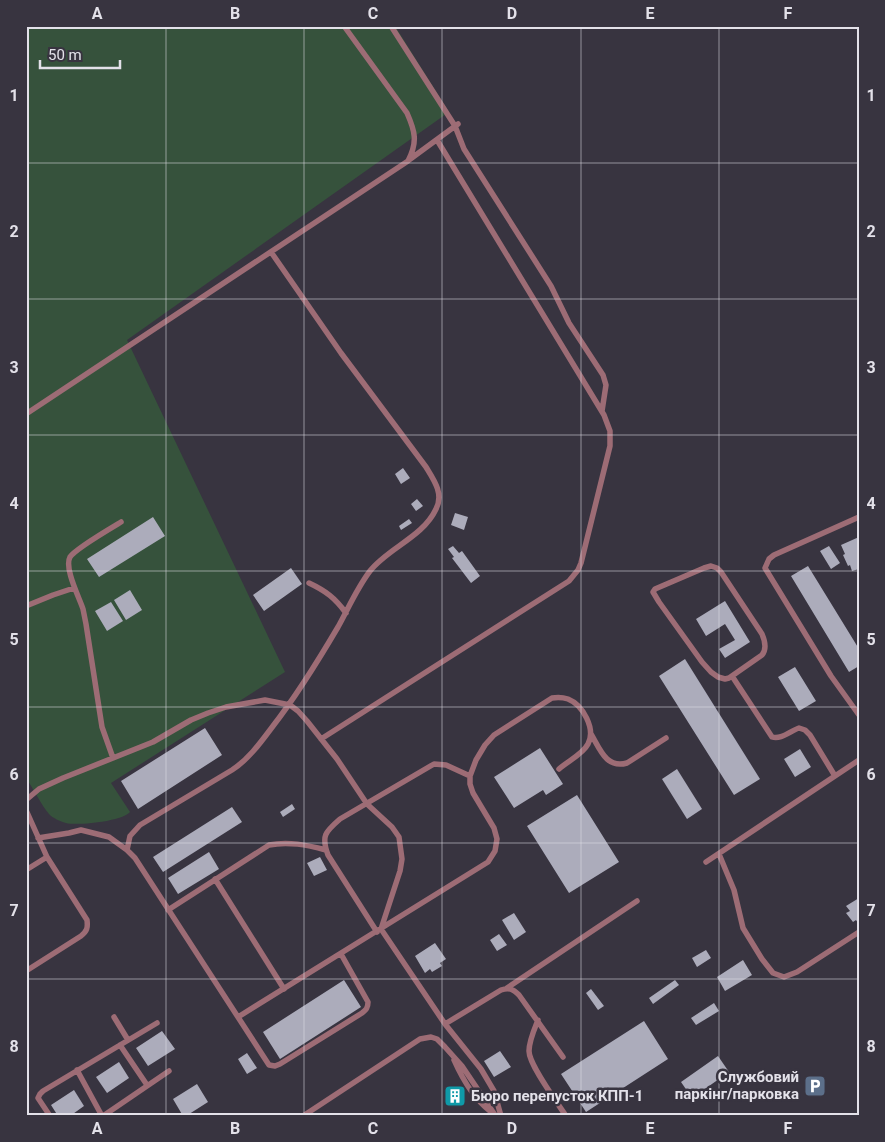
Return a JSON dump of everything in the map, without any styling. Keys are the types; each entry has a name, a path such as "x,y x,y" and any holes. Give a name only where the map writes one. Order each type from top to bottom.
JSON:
{"lane":[{"path":"344,26 411,121 416,138 408,160"},
{"path":"391,26 457,125 464,149 550,286 569,323 603,375 606,385 602,411"},
{"path":"26,414 272,252 457,125"},
{"path":"321,738 569,582 581,563 610,446 610,431 602,411 437,140"},
{"path":"127,850 130,836 140,825 240,764 265,737 290,705 363,582 378,562 419,530 433,515 439,500 436,483 426,467 341,353 272,252"},
{"path":"859,517 774,555 769,559 765,568 831,676 859,715"},
{"path":"113,758 102,727 86,624 83,609 74,588 69,559 121,522"},
{"path":"714,566 719,569 762,634 766,648 762,655 732,676 726,679 715,676 702,662 653,593 654,589 704,568 714,566"},
{"path":"309,583 332,596 346,613"},
{"path":"26,606 74,588"},
{"path":"732,676 772,737 779,738 799,728 806,730 835,776"},
{"path":"238,1017 488,862 495,851 497,839 494,828 473,793 470,776 479,753 494,735 552,698 560,697 569,699 577,704 587,720 591,734 602,754 614,763 621,764 627,762 666,738"},
{"path":"26,800 39,789 153,742 192,720 226,707 265,700 290,705 298,711 321,738 367,804 392,827 399,838 402,858 400,871 379,930"},
{"path":"559,768 585,750 591,734"},
{"path":"706,862 859,760"},
{"path":"470,776 446,765 434,764 340,819 330,827 325,836 324,844 328,855 379,930 445,1024 481,1069 494,1091 501,1116"},
{"path":"26,810 47,857 87,920 87,930 81,936 26,970"},
{"path":"38,838 81,830 109,837 127,850 135,858 269,1065 280,1064 362,1013 368,1006 368,1002 341,954"},
{"path":"168,910 269,845 286,843 326,850"},
{"path":"720,854 734,890 743,928 762,960 773,973 784,977 797,972 859,932"},
{"path":"26,870 47,857"},
{"path":"215,879 284,989"},
{"path":"445,1024 507,988 637,901"},
{"path":"507,988 514,990 519,995 563,1057"},
{"path":"114,1017 128,1040"},
{"path":"538,1020 530,1042 530,1058 566,1116"},
{"path":"50,1116 39,1100 40,1094 157,1023"},
{"path":"304,1116 420,1039 431,1037 437,1039 462,1066 495,1116"},
{"path":"120,1045 147,1086"},
{"path":"77,1070 103,1116 169,1071"}],"green space":[{"path":"26,26 395,26 449,112 127,340 285,672 111,783 130,812 119,818 90,823 72,824 52,817 26,778"}],"building":[{"path":"403,468 410,478 401,484 395,474"},
{"path":"417,499 423,506 416,511 411,504"},
{"path":"455,513 468,517 464,530 451,525"},
{"path":"153,517 165,536 99,577 87,559"},
{"path":"409,519 412,523 401,530 399,526"},
{"path":"859,537 859,569 852,571 843,555 845,554 841,545"},
{"path":"453,546 459,553 462,551 480,576 471,583 452,558 454,557 448,549"},
{"path":"829,546 840,563 831,569 820,551"},
{"path":"808,566 859,649 859,666 849,672 791,576"},
{"path":"291,568 302,584 264,611 253,595"},
{"path":"130,590 142,610 126,620 114,600"},
{"path":"725,601 750,642 725,658 719,649 735,640 725,624 706,636 696,619"},
{"path":"111,602 123,621 107,631 95,611"},
{"path":"685,659 760,779 734,795 659,676"},
{"path":"795,667 816,701 799,711 778,677"},
{"path":"205,728 222,755 138,809 121,781"},
{"path":"540,748 563,784 546,795 543,790 514,808 494,777"},
{"path":"800,749 811,767 795,777 784,759"},
{"path":"677,769 702,809 687,819 662,779"},
{"path":"577,795 619,862 569,893 527,826"},
{"path":"292,804 295,809 283,817 280,812"},
{"path":"232,807 242,822 163,872 153,857"},
{"path":"209,852 219,869 178,894 168,878"},
{"path":"320,857 327,870 314,876 307,863"},
{"path":"859,898 859,924 856,920 853,922 846,913 850,911 846,906"},
{"path":"514,913 526,932 514,940 502,920"},
{"path":"499,934 507,945 497,951 490,940"},
{"path":"435,943 446,959 440,963 442,966 432,972 430,969 425,973 415,956"},
{"path":"706,950 711,958 697,967 692,958"},
{"path":"743,960 752,975 725,991 717,977"},
{"path":"344,980 361,1007 280,1059 263,1032"},
{"path":"675,980 679,985 653,1004 649,998"},
{"path":"591,989 604,1006 598,1010 586,993"},
{"path":"714,1003 719,1011 696,1025 691,1018"},
{"path":"644,1021 668,1059 586,1112 561,1074"},
{"path":"162,1031 175,1049 148,1066 136,1048"},
{"path":"500,1051 511,1067 494,1077 484,1061"},
{"path":"247,1053 257,1068 247,1074 238,1059"},
{"path":"718,1056 729,1072 692,1098 681,1082"},
{"path":"119,1062 129,1078 107,1093 96,1077"},
{"path":"197,1084 208,1102 183,1116 173,1099"},
{"name":"Бюро перепусток КПП-1","path":"458,1087 465,1096 453,1105 446,1096"},
{"path":"74,1090 84,1106 70,1116 58,1116 51,1105"}],"place":[{"name":"Службовий паркінг/парковка","path":"815,1086"},
{"name":"Бюро перепусток КПП-1","path":"455,1096"}]}
